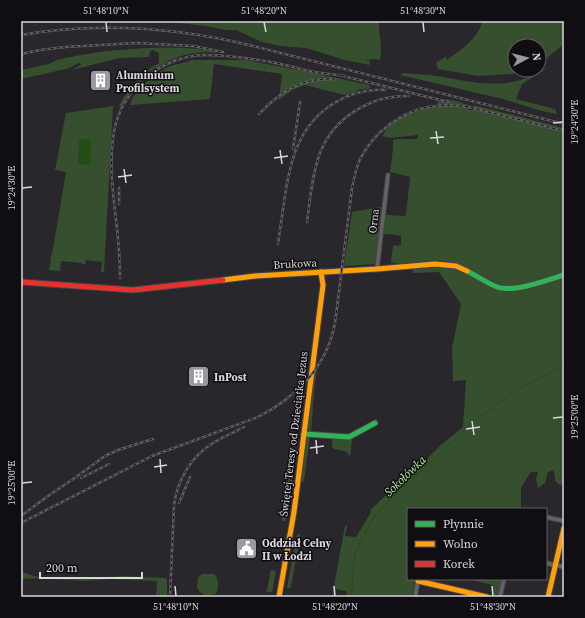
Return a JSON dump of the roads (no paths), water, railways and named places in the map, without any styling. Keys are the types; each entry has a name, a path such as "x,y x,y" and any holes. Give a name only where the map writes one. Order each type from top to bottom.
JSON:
{"street":[{"name":"Orna","path":"377,269 388,175"},
{"name":"Brukowa","path":"21,282 133,290 255,276 435,264 456,266 504,289 515,288 564,276"},
{"name":"Świętej Teresy od Dzieciątka Jezus","path":"279,597 291,534 304,434 321,302 323,281 321,272"},
{"path":"304,434 348,437 374,423"},
{"path":"547,517 564,521"},
{"path":"548,597 564,528"},
{"path":"547,563 564,567"},
{"path":"415,597 419,580 487,597"},
{"path":"500,597 504,580"}],"waterway":[{"name":"Sokołówka","path":"517,390 564,365"},
{"name":"Sokołówka","path":"352,597 354,558 360,542 375,516 473,422 513,393"}],"railway":[{"path":"21,35 50,31 107,28 164,30 192,34 249,45 564,124"},
{"path":"21,54 65,47 136,43 193,46 223,52"},
{"path":"120,278 120,260 112,173 113,138 118,117 124,104 143,80 159,68 177,60 187,57 206,55 261,60 314,72 344,76"},
{"path":"339,75 448,102"},
{"path":"259,114 276,98 293,87 312,81 335,79"},
{"path":"278,244 290,167 299,142 306,131 324,110 336,102 353,94 366,91 385,90"},
{"path":"307,222 317,161 326,140 334,129 344,119 368,104 381,99 409,96"},
{"path":"293,149 300,102"},
{"path":"21,523 152,456 258,417 272,409 297,390 308,379 317,366 331,339 335,323 354,177 357,166 366,149 380,132 408,113 439,105 469,107"},
{"path":"465,106 564,131"},
{"path":"119,188 119,204"},
{"path":"170,597 174,505 178,487 186,470 205,448 244,427"},
{"path":"21,516 105,456 118,450 153,439"},
{"path":"81,478 109,464"},
{"path":"179,503 190,477"}],"place":[{"name":"Aluminium Profilsystem","path":"101,81"},
{"name":"InPost","path":"198,377"},
{"name":"Oddział Celny II w Łodzi","path":"246,549"}]}
